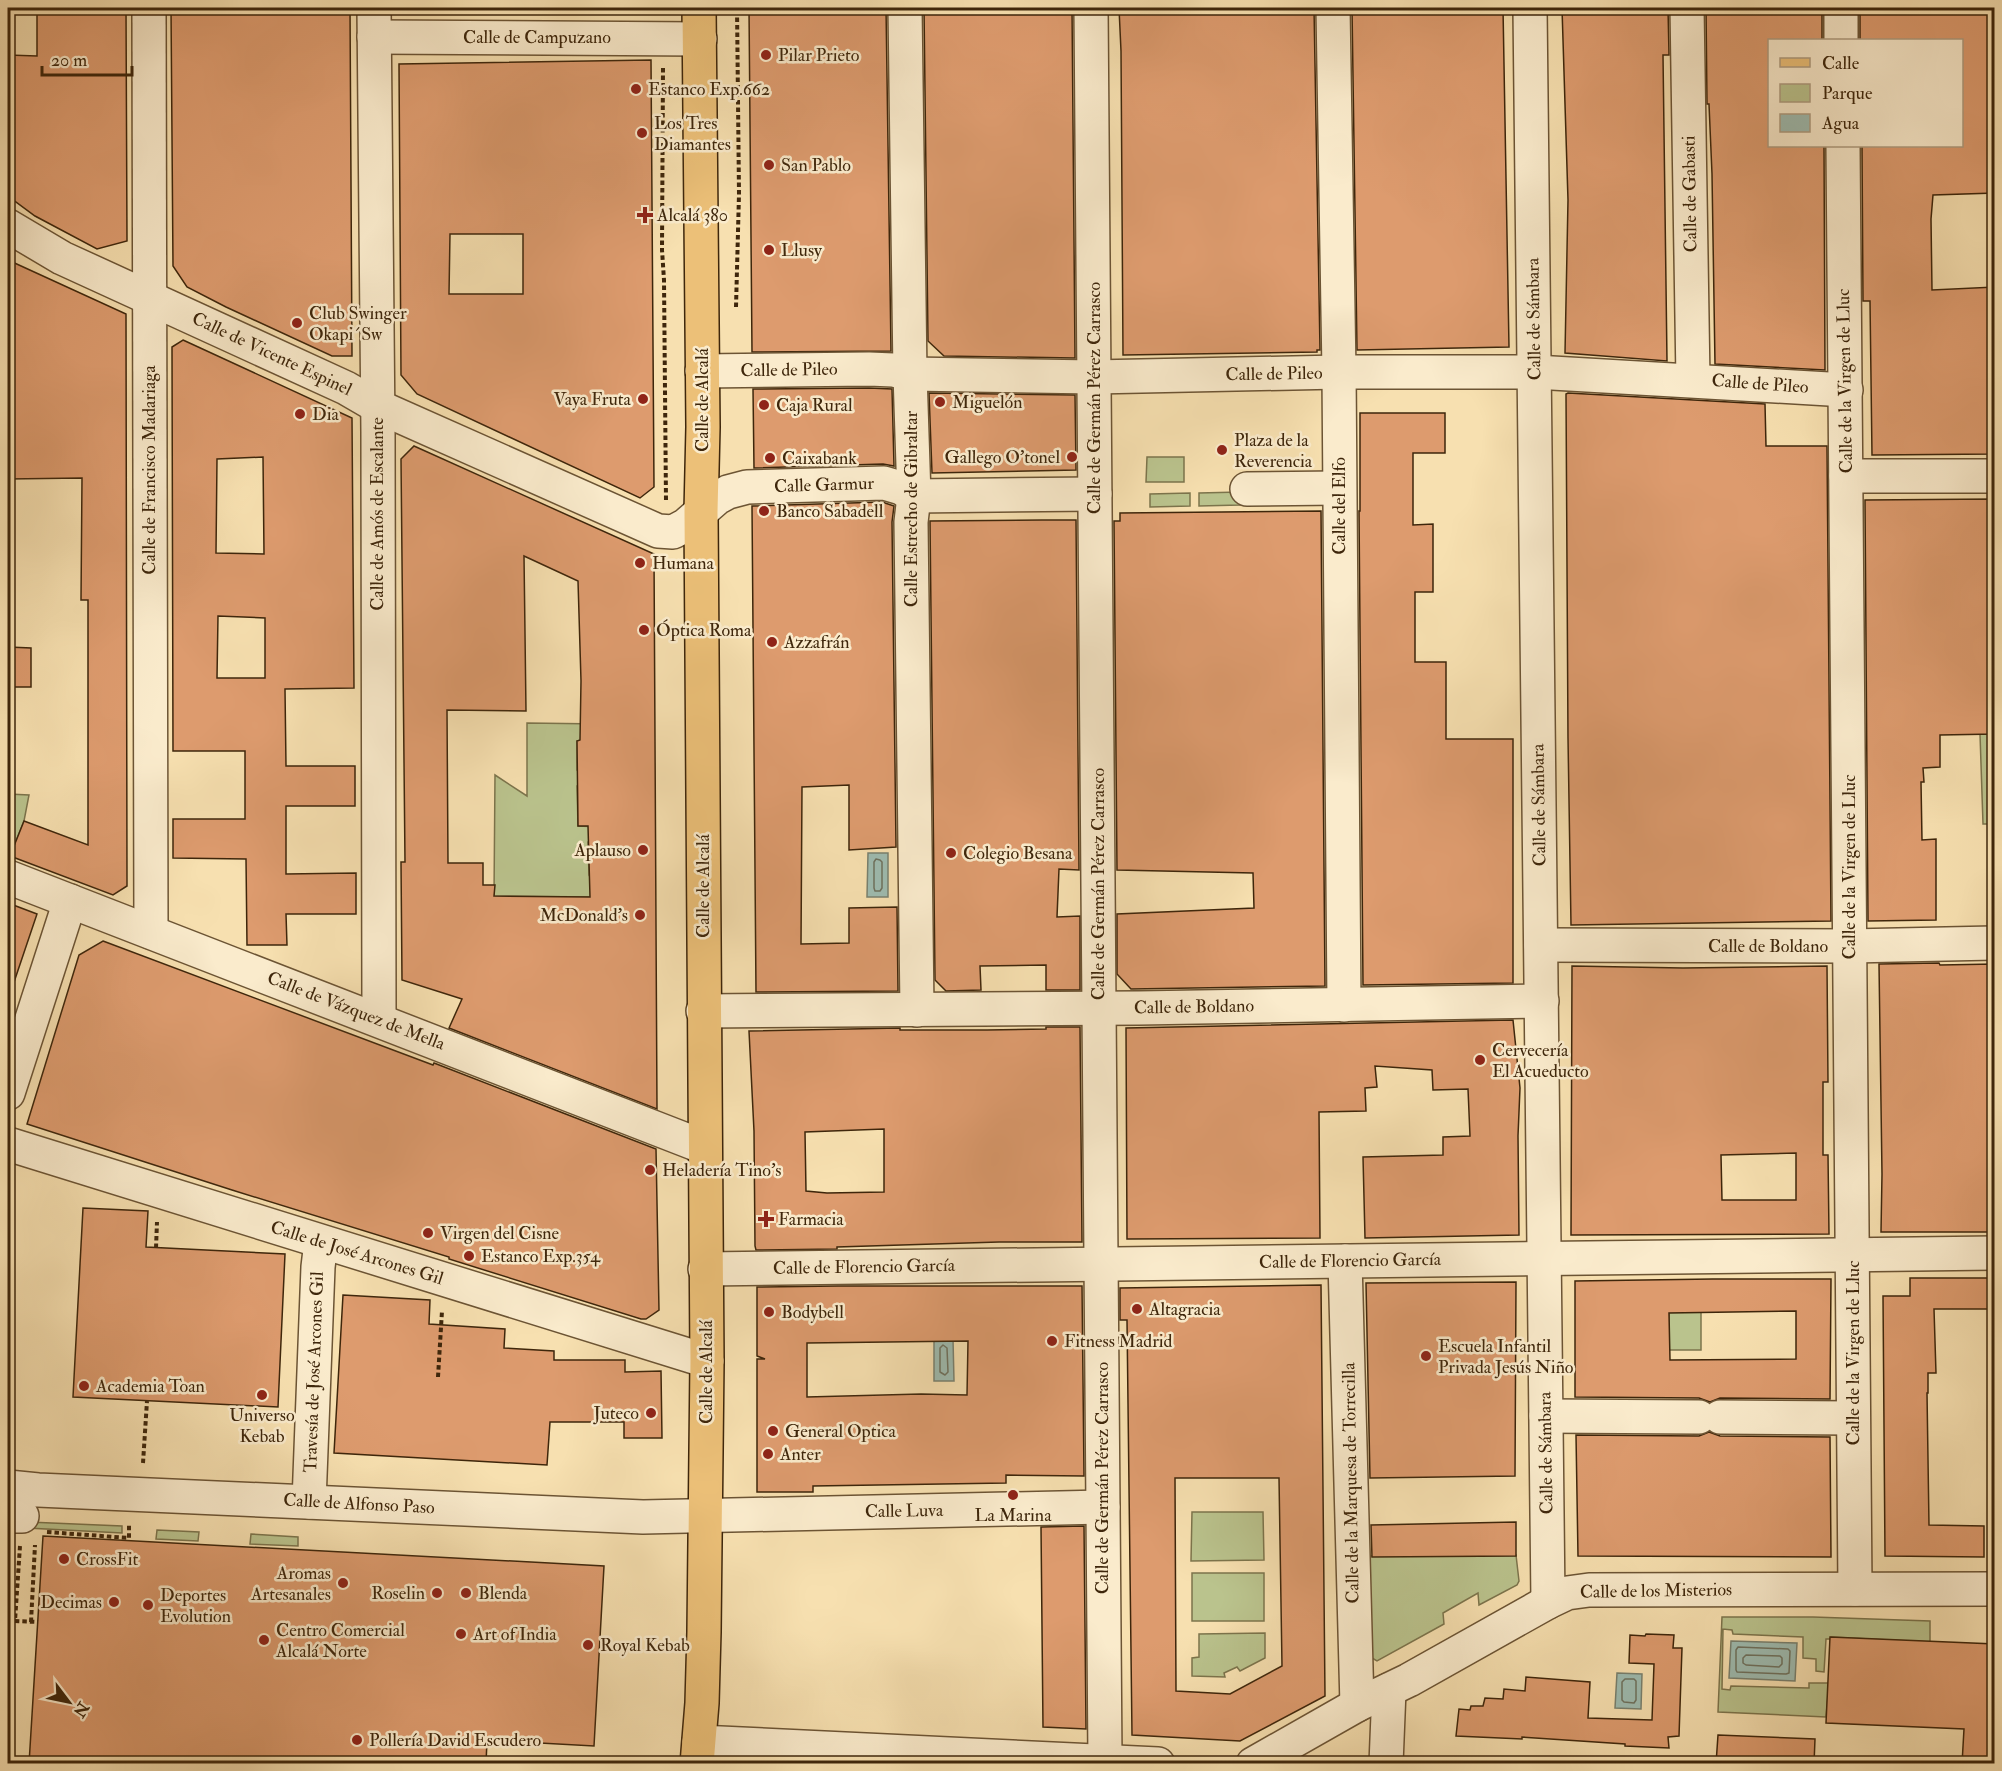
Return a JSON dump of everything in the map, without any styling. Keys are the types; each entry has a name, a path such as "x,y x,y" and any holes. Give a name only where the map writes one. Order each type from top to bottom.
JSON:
{"main road":[{"name":"Calle de Alcalá","path":"698,1753 704,1643 707,1361 703,1011 700,23"}],"street":[{"name":"Calle de Francisco Madariaga","path":"149,8 151,932"},
{"name":"Calle Estrecho de Gibraltar","path":"905,8 914,496 911,522 917,1010"},
{"name":"Calle de Germán Pérez Carrasco","path":"1091,8 1105,1760"},
{"name":"Calle del Elfo","path":"1333,8 1339,372 1344,1005"},
{"name":"Calle de Sámbara","path":"1530,8 1548,1602"},
{"name":"Calle de Gabasti","path":"1687,8 1693,380"},
{"path":"1841,8 1841,39"},
{"name":"Calle de Campuzano","path":"374,22 700,23"},
{"name":"Calle de Amós de Escalante","path":"374,22 379,1020"},
{"name":"Calle de la Virgen de Lluc","path":"1843,147 1855,1588"},
{"name":"Calle de Vicente Espinel","path":"8,226 62,258 346,388 377,406 658,531 673,532 687,525 701,512"},
{"name":"Calle de Pileo","path":"702,371 869,369 893,370 910,374 1094,377 1339,372 1535,372 1846,390"},
{"path":"1846,476 1995,476"},
{"name":"Calle Garmur","path":"701,512 728,492 747,488 884,483 901,488 914,496 1095,494"},
{"path":"1247,489 1339,488"},
{"name":"Calle de Vázquez de Mella","path":"8,877 704,1147"},
{"path":"8,1093 70,901"},
{"name":"Calle de Boldano","path":"1541,945 1850,946 1995,943"},
{"name":"Calle de Boldano","path":"703,1011 1099,1009 1542,1001"},
{"name":"Calle de José Arcones Gil","path":"8,1144 707,1361"},
{"name":"Travesía de José Arcones Gil","path":"309,1502 318,1267 321,1242"},
{"name":"Calle de Florencio García","path":"705,1269 1995,1253"},
{"name":"Calle de la Marquesa de Torrecilla","path":"1345,1261 1357,1705"},
{"path":"1546,1416 1853,1418"},
{"name":"Calle de Alfonso Paso","path":"22,1514 141,1494 643,1517 705,1515"},
{"name":"Calle Luva","path":"705,1515 1103,1508"},
{"name":"Calle de los Misterios","path":"1253,1764 1357,1705 1389,1690 1567,1593 1589,1590 1995,1589"},
{"path":"1386,1764 1389,1690"},
{"path":"698,1753 1105,1760 1158,1764"}],"path":[{"path":"736,308 739,194 737,8"},
{"path":"663,62 662,250 666,501"},
{"path":"438,1377 445,1280"},
{"path":"141,1494 147,1401"},
{"path":"22,1514 124,1537"},
{"path":"22,1514 15,1621 38,1622"},
{"path":"22,1514 30,1622"}],"green space":[{"path":"1147,457 1184,457 1184,482 1146,482"},
{"path":"1240,492 1240,505 1199,506 1199,493"},
{"path":"1190,493 1190,506 1150,507 1150,494"},
{"path":"527,723 601,724 601,740 577,741 577,770 601,786 577,786 578,826 602,827 588,842 589,875 601,897 494,896 495,775 527,796"},
{"path":"1980,734 1994,734 1994,824 1983,824"},
{"path":"8,794 29,795 24,821 10,856 8,855"},
{"path":"1669,1312 1701,1312 1701,1350 1669,1350"},
{"path":"1192,1512 1263,1512 1264,1560 1191,1561"},
{"path":"28,1522 122,1526 122,1533 27,1528"},
{"path":"157,1530 199,1532 198,1541 156,1539"},
{"path":"251,1534 298,1537 298,1546 250,1544"},
{"path":"1516,1555 1519,1581 1517,1585 1479,1605 1478,1593 1443,1613 1444,1624 1377,1661 1372,1658 1369,1556"},
{"path":"1192,1573 1264,1573 1264,1621 1192,1621"},
{"path":"1722,1617 1930,1621 1930,1642 1831,1637 1826,1639 1824,1672 1816,1671 1816,1659 1803,1658 1803,1637 1733,1634 1732,1630 1723,1629 1722,1689 1730,1690 1731,1686 1809,1688 1809,1683 1829,1683 1826,1717 1718,1712"},
{"path":"1265,1633 1265,1658 1240,1671 1237,1667 1224,1673 1225,1677 1192,1676 1192,1658 1199,1657 1199,1634"}],"water":[{"path":"868,853 888,853 888,897 867,897"},
{"path":"934,1339 953,1339 954,1381 934,1381"},
{"path":"1731,1641 1797,1643 1795,1681 1729,1678"},
{"path":"1617,1673 1642,1674 1641,1709 1615,1708"}],"building":[{"path":"37,8 126,8 127,241 97,249 35,216 8,196 8,55 37,56"},
{"path":"171,8 350,8 352,356 332,356 226,307 187,287 173,266"},
{"path":"749,8 886,8 891,351 752,352"},
{"path":"924,8 1072,8 1075,358 944,356 928,341"},
{"path":"1119,8 1314,8 1320,350 1317,352 1123,355"},
{"path":"1352,8 1503,8 1509,347 1357,350"},
{"path":"1562,8 1668,8 1669,55 1663,55 1667,361 1565,353 1568,200"},
{"path":"1706,8 1822,8 1822,39 1768,39 1768,147 1824,147 1825,370 1715,364 1712,174 1709,104 1707,104"},
{"path":"1860,8 1995,8 1995,193 1933,195 1931,219 1932,290 1995,287 1995,454 1872,455 1870,301 1863,301 1862,147 1963,147 1963,39 1860,39"},
{"path":"651,60 654,487 640,498 417,394 401,375 399,64","holes":["450,234 523,234 523,294 449,294"]},
{"path":"8,260 126,314 127,886 113,895 10,856 24,821 88,845 88,600 81,600 82,478 8,479"},
{"path":"183,340 352,418 354,688 285,689 286,766 355,766 355,806 286,806 286,874 356,873 356,914 286,914 287,945 247,945 246,859 173,858 173,819 245,819 245,751 173,751 172,347","holes":["263,457 264,554 216,553 217,459","218,616 265,618 265,678 217,678"]},
{"path":"753,389 892,389 894,466 883,464 754,468"},
{"path":"929,393 1075,395 1076,470 932,473"},
{"path":"1566,394 1765,404 1766,446 1827,446 1831,921 1571,925"},
{"path":"1360,413 1445,413 1445,453 1413,453 1413,525 1433,524 1433,592 1415,592 1415,662 1446,662 1446,739 1513,739 1513,983 1363,985"},
{"path":"414,446 654,554 657,1109 449,1028 462,999 402,980 401,862 405,862 401,459","holes":["524,556 578,581 581,681 580,740 577,741 578,826 588,826 590,897 494,896 495,885 483,885 483,863 448,863 447,710 526,711"]},
{"path":"1995,499 1995,734 1940,735 1940,767 1923,768 1924,782 1921,782 1922,840 1936,839 1936,920 1868,921 1865,500"},
{"path":"882,502 894,506 892,522 896,847 849,850 849,785 802,787 801,944 849,943 849,908 897,907 898,991 756,992 752,506"},
{"path":"1321,511 1325,986 1131,989 1117,974 1117,914 1254,908 1253,873 1117,870 1114,521 1120,521 1120,513"},
{"path":"1076,520 1079,870 1059,869 1057,917 1080,916 1080,990 1046,990 1046,965 980,966 981,990 946,991 935,980 930,521"},
{"path":"8,647 31,648 31,687 8,687"},
{"path":"8,903 37,914 12,988 8,987"},
{"path":"103,941 433,1065 434,1063 656,1149 659,1310 646,1319 641,1319 27,1124 79,955"},
{"path":"1939,963 1940,965 1995,964 1995,1232 1881,1232 1879,964"},
{"path":"1572,966 1683,968 1827,966 1828,1082 1823,1082 1823,1155 1828,1155 1829,1234 1571,1235","holes":["1796,1153 1796,1200 1722,1200 1721,1155"]},
{"path":"1513,1020 1520,1088 1519,1235 1365,1238 1363,1157 1443,1155 1443,1137 1470,1136 1468,1089 1433,1090 1432,1070 1375,1066 1377,1087 1365,1088 1366,1111 1319,1112 1320,1238 1127,1239 1126,1028"},
{"path":"1046,1027 1080,1027 1082,1242 999,1242 756,1250 754,1131 749,1031 900,1028 900,1030 1046,1029","holes":["884,1129 884,1192 806,1191 805,1132"]},
{"path":"83,1208 148,1211 146,1247 285,1254 278,1407 73,1397"},
{"path":"1910,1278 1995,1278 1995,1309 1934,1309 1936,1373 1928,1373 1927,1393 1929,1525 1984,1526 1984,1557 1885,1556 1883,1296 1910,1296"},
{"path":"1831,1279 1830,1399 1720,1398 1710,1402 1699,1398 1575,1397 1575,1281","holes":["1796,1311 1796,1359 1670,1360 1669,1313"]},
{"path":"1516,1282 1515,1476 1370,1478 1366,1283"},
{"path":"1321,1285 1325,1696 1240,1741 1132,1735 1127,1320 1120,1320 1120,1288","holes":["1175,1478 1279,1478 1282,1666 1230,1694 1176,1691"]},
{"path":"1082,1286 1084,1476 1006,1475 1006,1483 813,1486 813,1492 757,1492 757,1359 765,1359 757,1356 757,1287","holes":["968,1341 967,1395 807,1397 807,1343"]},
{"path":"343,1295 430,1300 429,1324 505,1329 504,1348 554,1351 554,1360 625,1360 625,1372 661,1371 662,1438 624,1438 624,1422 550,1422 547,1465 334,1453"},
{"path":"1709,1432 1720,1436 1830,1437 1831,1557 1578,1556 1576,1435 1699,1436"},
{"path":"1516,1522 1516,1556 1372,1557 1371,1525"},
{"path":"1084,1526 1086,1729 1043,1727 1041,1527"},
{"name":"Centro Comercial Alcalá Norte","path":"43,1536 604,1566 594,1746 487,1740 486,1764 29,1764"},
{"path":"1646,1634 1674,1635 1673,1648 1682,1648 1679,1736 1668,1737 1669,1748 1522,1737 1522,1739 1456,1736 1459,1709 1470,1710 1471,1706 1483,1706 1485,1698 1503,1699 1504,1689 1525,1691 1526,1677 1590,1682 1588,1718 1652,1720 1654,1664 1629,1663 1630,1635 1645,1636"},
{"path":"1830,1637 1995,1644 1995,1764 1962,1764 1964,1729 1826,1723"},
{"path":"1718,1735 1815,1739 1814,1764 1716,1764"}],"place":[{"name":"Pilar Prieto","path":"766,55"},
{"name":"Estanco Exp.662","path":"636,89"},
{"name":"Los Tres Diamantes","path":"642,133"},
{"name":"San Pablo","path":"769,165"},
{"name":"Alcalá 380","path":"645,215"},
{"name":"Llusy","path":"769,250"},
{"name":"Club Swinger Okapi´Sw","path":"297,323"},
{"name":"Vaya Fruta","path":"643,399"},
{"name":"Miguelón","path":"940,402"},
{"name":"Caja Rural","path":"764,405"},
{"name":"Dia","path":"300,414"},
{"name":"Plaza de la Reverencia","path":"1222,450"},
{"name":"Gallego O'tonel","path":"1072,457"},
{"name":"Caixabank","path":"770,458"},
{"name":"Banco Sabadell","path":"764,511"},
{"name":"Humana","path":"640,563"},
{"name":"Óptica Roma","path":"644,630"},
{"name":"Azzafrán","path":"772,642"},
{"name":"Aplauso","path":"643,850"},
{"name":"Colegio Besana","path":"951,853"},
{"name":"McDonald's","path":"640,915"},
{"name":"Cervecería El Acueducto","path":"1480,1060"},
{"name":"Heladería Tino's","path":"650,1170"},
{"name":"Farmacia","path":"766,1219"},
{"name":"Virgen del Cisne","path":"428,1233"},
{"name":"Estanco Exp.354","path":"469,1256"},
{"name":"Altagracia","path":"1137,1309"},
{"name":"Bodybell","path":"769,1312"},
{"name":"Fitness Madrid","path":"1052,1341"},
{"name":"Escuela Infantil Privada Jesús Niño","path":"1426,1356"},
{"name":"Academia Toan","path":"84,1386"},
{"name":"Universo Kebab","path":"262,1395"},
{"name":"Juteco","path":"651,1413"},
{"name":"General Optica","path":"773,1431"},
{"name":"Anter","path":"768,1454"},
{"name":"La Marina","path":"1013,1495"},
{"name":"CrossFit","path":"64,1559"},
{"name":"Aromas Artesanales","path":"343,1583"},
{"name":"Roselin","path":"437,1593"},
{"name":"Blenda","path":"466,1593"},
{"name":"Decimas","path":"114,1602"},
{"name":"Deportes Evolution","path":"148,1605"},
{"name":"Art of India","path":"461,1634"},
{"name":"Centro Comercial Alcalá Norte","path":"264,1640"},
{"name":"Royal Kebab","path":"588,1645"},
{"name":"Pollería David Escudero","path":"357,1740"}]}
